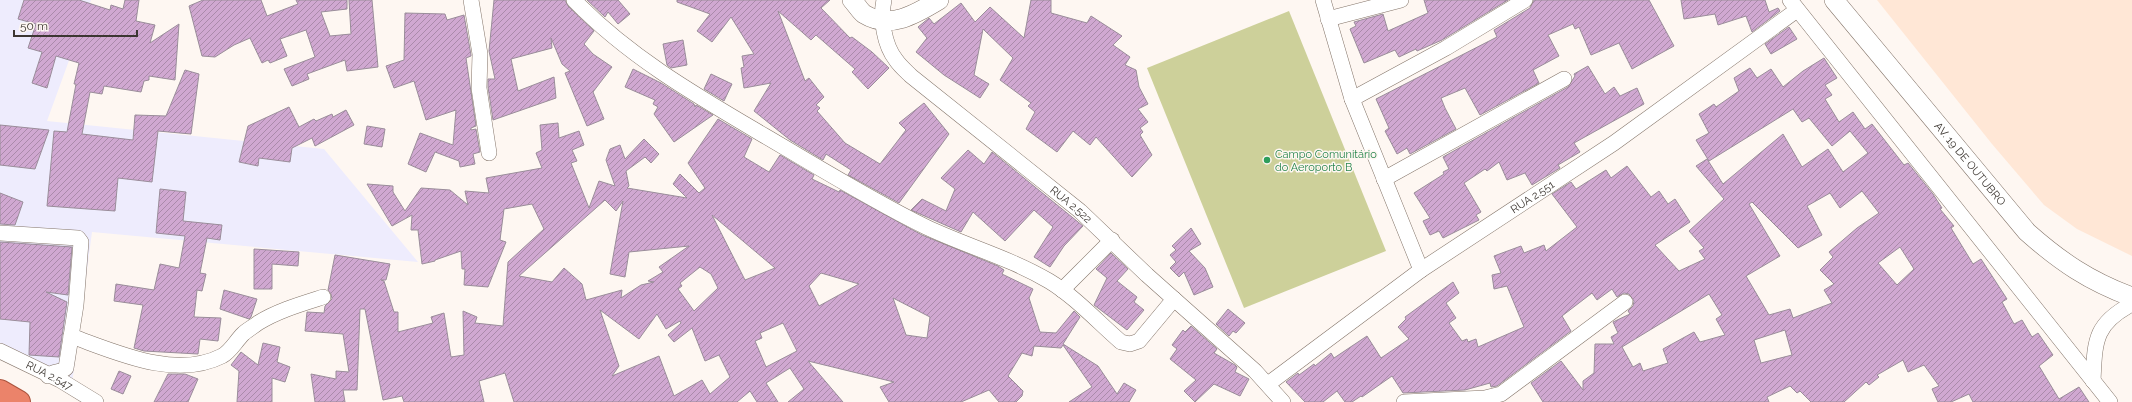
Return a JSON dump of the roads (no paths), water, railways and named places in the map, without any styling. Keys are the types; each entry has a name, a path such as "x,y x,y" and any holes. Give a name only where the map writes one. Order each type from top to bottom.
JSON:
{"highway":[{"path":"0,391 19,402"}],"street":[{"path":"471,0 480,54 479,88 489,153"},
{"path":"574,0 617,40 694,95 847,185 926,227 1028,270 1062,290 1121,342 1130,344 1139,340 1174,299"},
{"path":"852,0 863,14 884,22 912,16 939,0"},
{"name":"RUA 2.522","path":"884,0 884,22 888,46 896,61 911,76 1080,211 1268,384 1283,402"},
{"path":"1323,0 1352,99 1421,270"},
{"path":"1328,19 1402,0"},
{"path":"1352,99 1446,48 1525,0"},
{"name":"AV. 19 DE OUTUBRO","path":"1834,0 2027,232 2055,257 2082,275 2132,297"},
{"path":"1794,5 2110,402"},
{"name":"RUA 2.551","path":"1268,384 1421,270 1614,143 1794,5"},
{"path":"1384,179 1564,79"},
{"path":"0,233 78,238 82,245 66,368 63,371 51,373 48,376"},
{"path":"1062,290 1112,240"},
{"path":"71,336 125,356 166,364 186,365 210,361 223,355 234,346 242,335 259,322 323,297"},
{"path":"1404,402 1485,398 1501,394 1625,302"},
{"path":"2093,381 2095,343 2103,326 2116,312 2132,304"},
{"name":"RUA 2.547","path":"0,351 96,402"}],"place":[{"name":"Campo Comunitário do Aeroporto B","path":"1267,160"}]}
